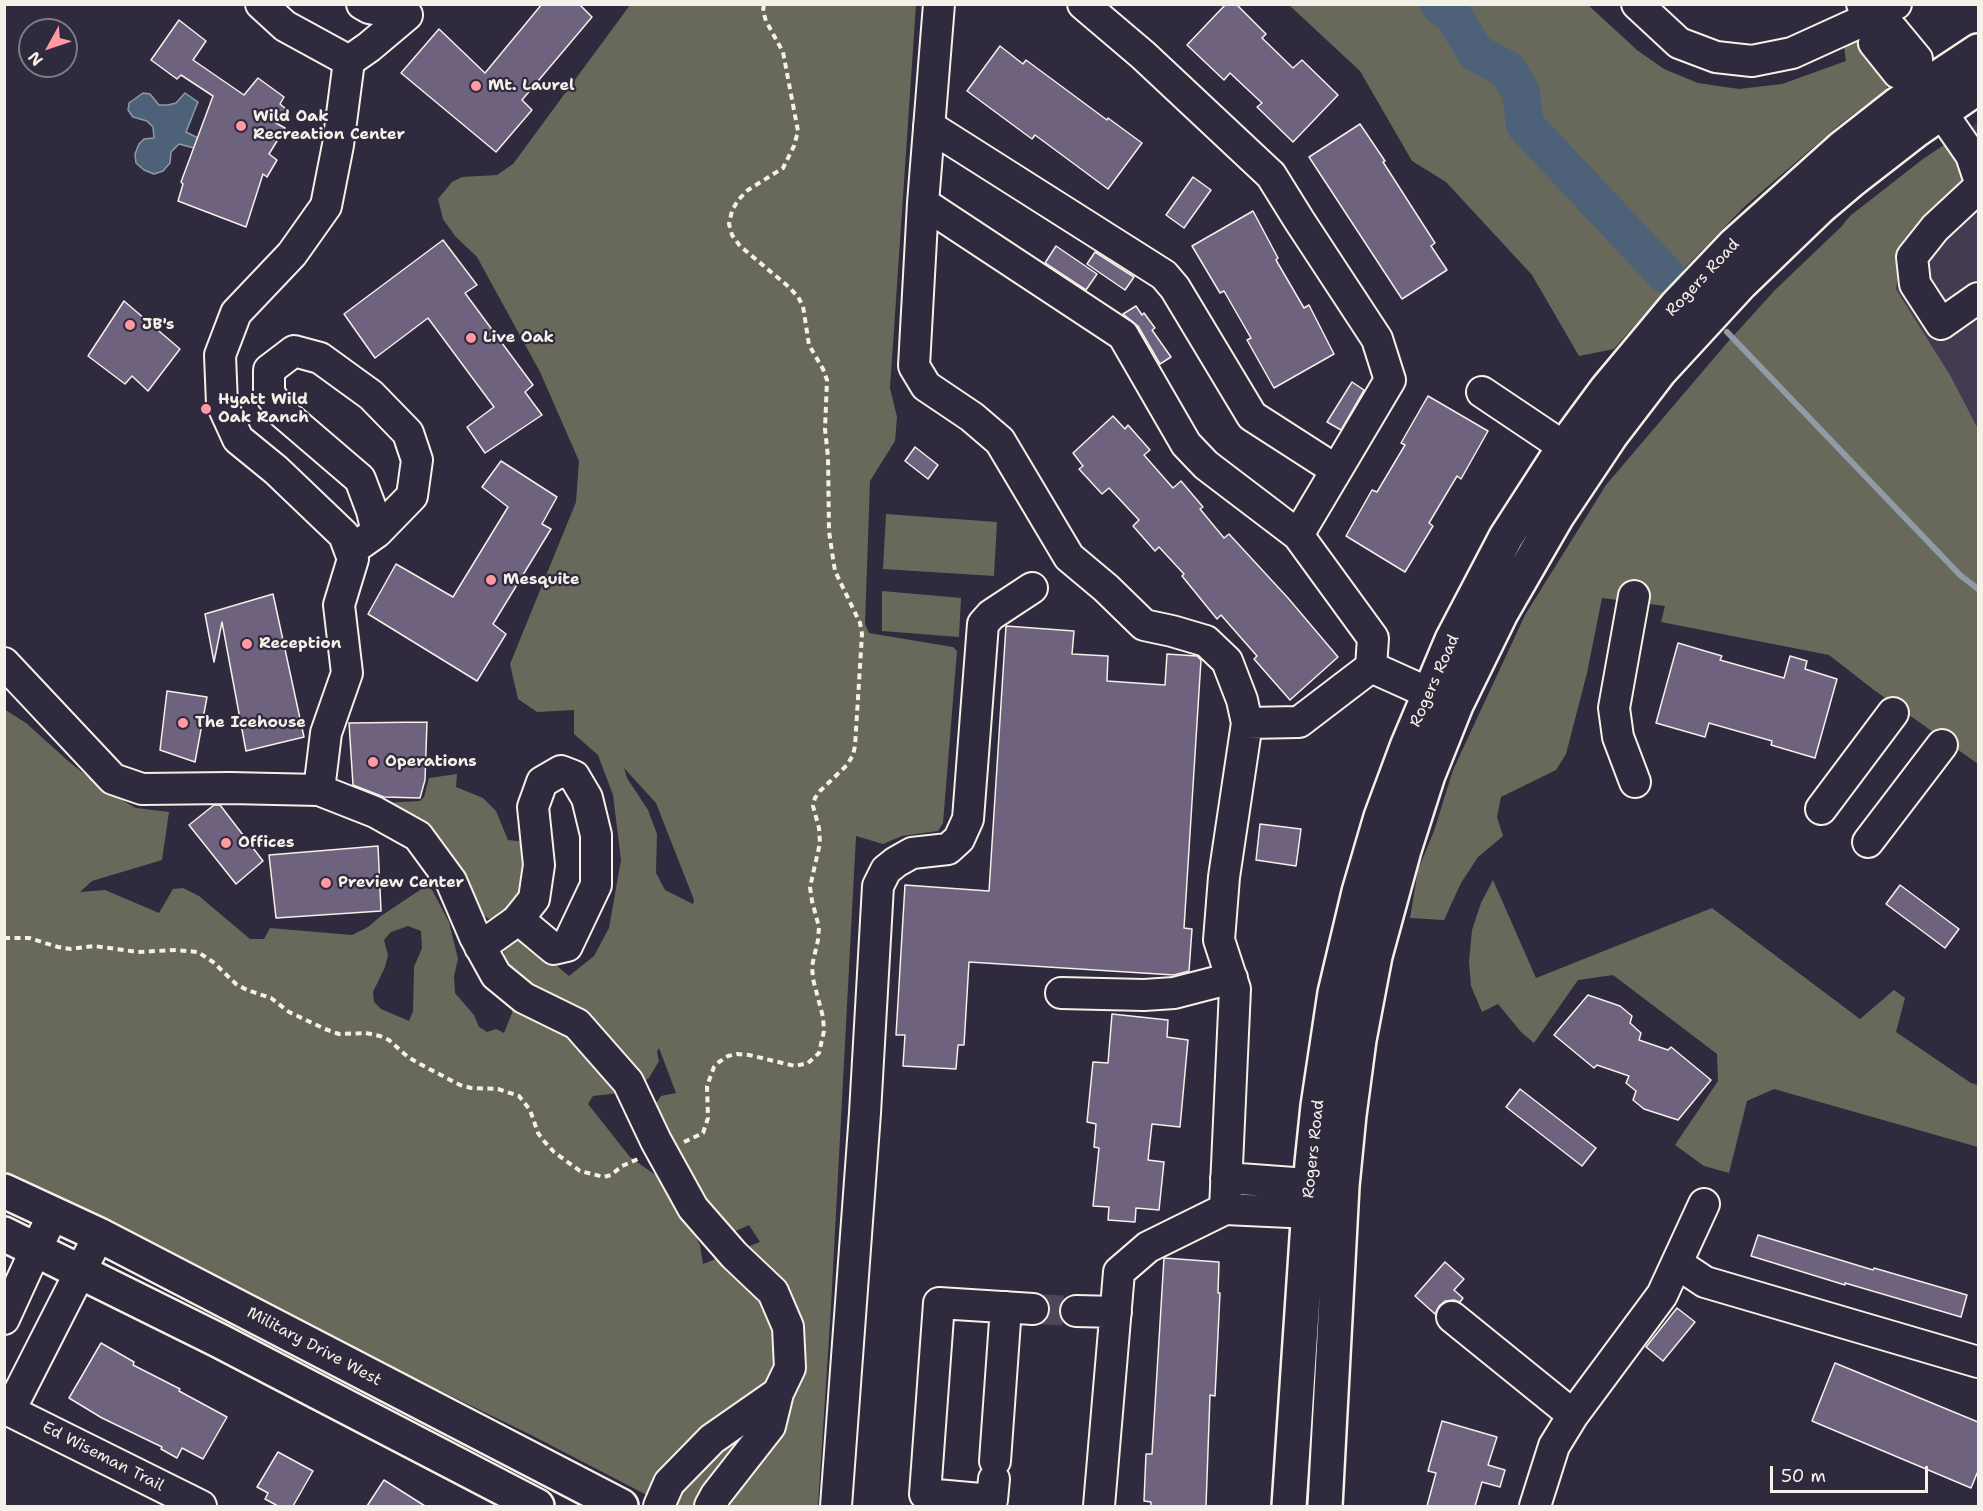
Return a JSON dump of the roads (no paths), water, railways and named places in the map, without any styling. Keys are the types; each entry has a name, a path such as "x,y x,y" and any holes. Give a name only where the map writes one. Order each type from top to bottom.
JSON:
{"main road":[{"name":"Rogers Road","path":"1442,699 1452,640 1492,562 1564,447 1644,343 1733,246 1842,148 1927,92 1978,51"},
{"name":"Rogers Road","path":"1324,1506 1325,1058 1343,954 1381,817 1403,755 1501,613 1557,516 1611,435 1660,371 1712,312 1790,234 1852,180 1927,92 1978,87"},
{"name":"Military Drive West","path":"4,1191 99,1235 621,1506"},
{"name":"Rogers Road","path":"1289,1506 1326,1200"},
{"path":"4,1234 218,1340 537,1506"}],"street":[{"path":"261,4 285,26 349,61"},
{"path":"319,790 326,733 347,673 339,605 353,559 344,535 276,470 238,439 222,404 220,355 236,313 292,254 326,206 338,145 349,61 407,15 369,8 362,4"},
{"path":"939,4 923,204 914,366 926,386 972,417 1000,441 1069,557 1106,588 1144,625 1206,641 1227,661 1242,700 1247,723 1224,877 1219,940 1236,989 1225,1209"},
{"path":"1083,4 1143,54 1271,175 1377,339 1390,380 1298,535"},
{"path":"1637,4 1678,43 1716,57 1752,62 1792,53 1896,4"},
{"path":"1870,18 1874,43 1898,73 1927,92 1976,161"},
{"path":"929,126 1164,275 1175,288 1252,416 1336,470"},
{"path":"1978,188 1935,228 1912,257 1915,284 1941,324 1978,298"},
{"path":"923,204 1123,335 1186,444 1206,465 1298,535 1373,638 1381,672"},
{"path":"350,551 378,532 412,496 417,460 408,432 371,395 320,358 294,351 269,370 269,393 283,413 360,479 378,532"},
{"path":"1482,392 1564,447"},
{"path":"836,1506 865,1113 878,886 886,870 896,862 912,853 948,849 958,839 968,819 982,624 991,615 1032,588"},
{"path":"1634,596 1614,708 1618,737 1635,782"},
{"path":"4,663 113,778 142,789 319,790 375,813 418,836 451,881 480,947 496,975 524,998 577,1024 628,1082 693,1208 734,1255 773,1292 788,1327 790,1368 778,1393 770,1426 710,1506"},
{"path":"1381,672 1442,699"},
{"path":"1247,723 1299,722 1381,672"},
{"path":"1821,809 1893,713"},
{"path":"1868,842 1942,745"},
{"path":"480,947 518,919 534,899 539,865 533,807 542,782 561,771 574,776 587,798 596,835 596,885 567,946 554,949 518,919"},
{"path":"1061,993 1144,995 1174,993 1232,978"},
{"path":"1226,1178 1326,1200"},
{"path":"1099,1506 1119,1272 1148,1247 1225,1209 1326,1200"},
{"path":"1534,1506 1554,1446 1573,1415 1662,1295 1704,1204"},
{"path":"50,1330 6,1315 54,1213"},
{"path":"7,1409 99,1235"},
{"path":"1678,1264 1705,1282 1978,1362"},
{"path":"939,1303 1019,1308 994,1470 992,1500 925,1494 939,1303"},
{"path":"1076,1311 1116,1312"},
{"path":"1452,1317 1573,1415"},
{"path":"659,1506 669,1483 712,1439 778,1393"},
{"name":"Ed Wiseman Trail","path":"7,1409 201,1506"}],"water":[{"path":"143,93 150,94 159,105 176,103 185,93 198,102 186,132 198,138 194,148 179,144 171,152 170,163 163,171 154,174 144,170 136,163 135,154 144,139 154,138 153,127 147,121 133,117 128,110 129,103"}],"waterway":[{"path":"1439,4 1453,15 1476,53 1508,70 1521,93 1525,125 1665,274"},
{"path":"1727,332 1960,575 1978,589"}],"tunnel":[{"path":"1033,1309 1076,1311"}],"place":[{"name":"Mt. Laurel","path":"476,86"},
{"name":"Wild Oak Recreation Center","path":"241,126"},
{"name":"JB's","path":"130,325"},
{"name":"Live Oak","path":"471,338"},
{"name":"Hyatt Wild Oak Ranch","path":"206,409"},
{"name":"Mesquite","path":"491,580"},
{"name":"Reception","path":"247,644"},
{"name":"The Icehouse","path":"183,723"},
{"name":"Operations","path":"373,762"},
{"name":"Offices","path":"226,843"},
{"name":"Preview Center","path":"326,883"}]}
